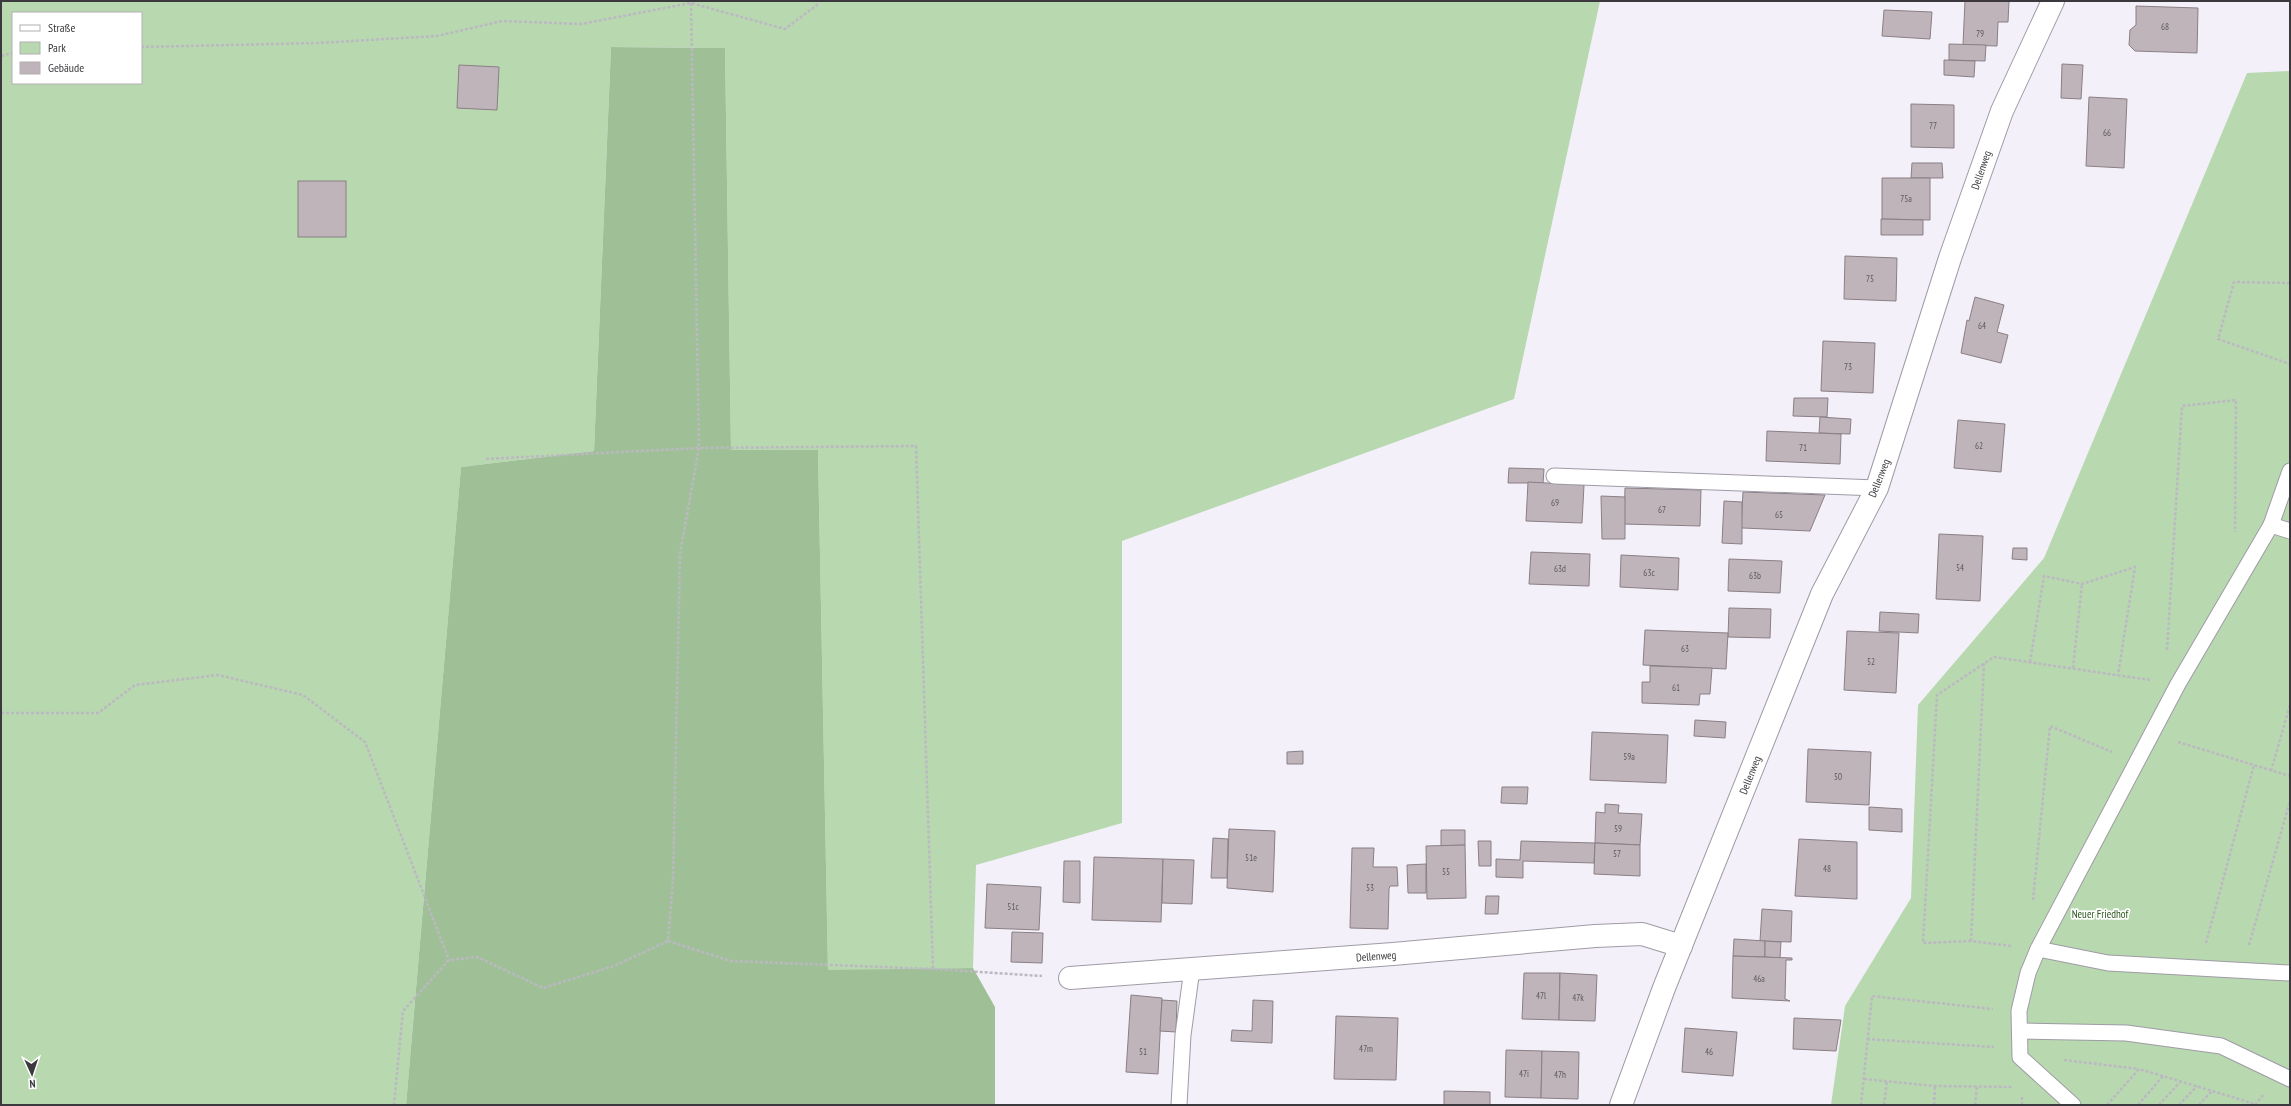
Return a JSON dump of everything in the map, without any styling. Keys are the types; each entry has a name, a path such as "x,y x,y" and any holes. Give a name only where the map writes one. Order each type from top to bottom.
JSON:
{"street":[{"name":"Dellenweg","path":"1621,1105 1681,946 1822,594 1877,488 1950,258 2002,111 2053,1"},
{"name":"Dellenweg","path":"1070,978 1393,954 1595,936 1642,934 1681,946"}],"lane":[{"path":"2073,1105 2020,1053 2018,1011 2028,973 2038,950 2152,734 2171,683 2272,525 2290,471"},
{"path":"1554,476 1877,488"},
{"path":"2272,525 2290,531"},
{"path":"2038,950 2108,963 2290,973"},
{"path":"1179,1105 1183,1035 1192,970"},
{"path":"2020,1031 2126,1033 2221,1046 2290,1079"}],"path":[{"path":"142,47 317,43 437,36 502,21 582,24 691,3 785,29 817,5 817,1"},
{"path":"668,941 673,881 680,554 699,448 691,3"},
{"path":"1,56 12,53"},
{"path":"2290,283 2234,282 2218,338 2290,364"},
{"path":"2038,950 1971,941 1923,943 1937,695 1994,657 2171,683 2182,406 2236,400 2236,540 2251,560"},
{"path":"486,459 699,448 916,446 933,969"},
{"path":"2030,662 2044,576 2082,584 2135,567 2118,675"},
{"path":"2073,668 2082,584"},
{"path":"1971,941 1984,663"},
{"path":"1,713 98,713 135,685 218,675 303,695 365,742 449,960"},
{"path":"2272,771 2290,705"},
{"path":"2032,908 2050,726 2136,763"},
{"path":"2152,734 2290,776"},
{"path":"2199,968 2254,765"},
{"path":"2242,971 2290,801"},
{"path":"394,1105 403,1011 449,960 477,957 543,988 614,966 668,941 731,961 933,969 1070,978"},
{"path":"1861,1105 1872,996 2018,1011"},
{"path":"1864,1080 1935,1086 2022,1087 2020,1053 1867,1039"},
{"path":"2062,1060 2138,1069 2255,1104"},
{"path":"2106,1105 2138,1069"},
{"path":"2138,1105 2163,1076"},
{"path":"1884,1105 1887,1081"},
{"path":"2159,1105 2181,1081"},
{"path":"1934,1105 1935,1086"},
{"path":"2179,1105 2197,1086"},
{"path":"1975,1105 1977,1087"},
{"path":"2199,1105 2212,1091"},
{"path":"2022,1098 2022,1105"}],"green space":[{"path":"1,1 1600,1 1514,399 1122,541 1122,823 976,865 973,968 828,971 818,450 731,451 725,48 611,47 594,451 461,467 406,1105 1,1105"},
{"path":"611,47 725,48 731,450 818,450 828,970 973,968 995,1007 995,1105 406,1105 461,467 594,451"},
{"name":"Neuer Friedhof","path":"2290,71 2290,1105 1831,1105 1845,1006 1911,898 1918,705 2044,558 2247,73"}],"building":[{"path":"1965,1 2009,1 2008,22 1998,22 1997,46 1963,45"},
{"path":"2136,6 2198,8 2197,53 2135,51 2129,45 2130,30 2136,25"},
{"path":"1884,10 1932,12 1930,39 1882,36"},
{"path":"1949,44 1986,45 1985,61 1949,60"},
{"path":"1944,60 1975,61 1974,77 1944,75"},
{"path":"2062,64 2083,65 2081,99 2061,98"},
{"path":"459,65 499,67 497,110 457,108"},
{"path":"2089,97 2127,99 2124,168 2086,166"},
{"path":"1911,104 1954,105 1954,148 1911,147"},
{"path":"1912,163 1942,163 1943,178 1911,178"},
{"path":"1882,178 1930,178 1930,220 1882,219"},
{"path":"298,181 346,181 346,237 298,237"},
{"path":"1881,219 1923,220 1923,235 1881,235"},
{"path":"1845,256 1897,258 1896,301 1844,299"},
{"path":"1975,297 2004,305 1997,332 2008,335 2001,363 1961,353 1967,320 1969,321"},
{"path":"1823,341 1875,343 1873,393 1821,391"},
{"path":"1794,398 1828,398 1827,417 1793,416"},
{"path":"1820,417 1851,419 1850,434 1819,433"},
{"path":"1958,420 2005,424 2001,472 1954,468"},
{"path":"1767,431 1841,434 1840,464 1766,461"},
{"path":"1509,468 1544,469 1543,483 1508,483"},
{"path":"1528,482 1584,485 1582,523 1526,521"},
{"path":"1625,488 1701,490 1700,526 1624,524"},
{"path":"1743,492 1825,495 1810,531 1741,528"},
{"path":"1601,496 1625,497 1625,539 1602,539"},
{"path":"1724,501 1742,502 1742,544 1722,543"},
{"path":"1939,534 1983,536 1980,601 1936,599"},
{"path":"2013,548 2027,548 2027,560 2012,559"},
{"path":"1531,552 1590,554 1589,586 1529,584"},
{"path":"1621,555 1679,558 1678,590 1620,587"},
{"path":"1729,559 1782,561 1780,593 1728,591"},
{"path":"1729,608 1771,609 1770,638 1728,637"},
{"path":"1880,612 1919,614 1918,633 1879,631"},
{"path":"1645,630 1728,633 1726,669 1643,665"},
{"path":"1847,631 1899,633 1896,693 1844,690"},
{"path":"1650,666 1712,668 1710,694 1700,694 1699,705 1642,703 1642,682 1650,682"},
{"path":"1695,720 1726,722 1725,738 1694,736"},
{"path":"1592,732 1668,735 1666,783 1590,780"},
{"path":"1808,749 1871,752 1869,805 1806,802"},
{"path":"1303,751 1303,764 1287,764 1287,752"},
{"path":"1502,787 1528,787 1527,804 1501,803"},
{"path":"1605,804 1619,805 1618,813 1642,814 1640,845 1595,843 1596,812 1605,813"},
{"path":"1869,807 1902,809 1902,832 1869,830"},
{"path":"1229,829 1275,831 1273,892 1227,888"},
{"path":"1441,830 1465,830 1465,845 1441,846"},
{"path":"1213,838 1228,839 1227,878 1211,878"},
{"path":"1799,839 1857,842 1857,899 1795,896"},
{"path":"1478,841 1491,841 1491,866 1479,866"},
{"path":"1521,841 1595,843 1594,863 1523,861 1523,878 1496,877 1496,859 1520,860"},
{"path":"1595,843 1640,845 1640,876 1594,874"},
{"path":"1465,845 1466,898 1427,899 1426,846"},
{"path":"1352,848 1374,848 1373,867 1397,867 1398,886 1390,886 1389,889 1388,929 1350,928"},
{"path":"1094,857 1163,859 1161,922 1092,920"},
{"path":"1163,859 1194,860 1192,904 1162,903"},
{"path":"1064,861 1080,861 1080,903 1063,902"},
{"path":"1426,864 1426,893 1408,893 1407,865"},
{"path":"987,884 1041,887 1039,930 985,928"},
{"path":"1486,896 1499,896 1498,914 1485,914"},
{"path":"1762,909 1792,911 1791,942 1760,941"},
{"path":"1012,932 1043,933 1042,963 1011,962"},
{"path":"1734,939 1765,941 1765,957 1733,956"},
{"path":"1765,941 1781,942 1780,958 1765,957"},
{"path":"1733,956 1792,958 1792,960 1786,960 1785,999 1790,1001 1732,998"},
{"path":"1524,973 1560,973 1559,1020 1522,1019"},
{"path":"1560,973 1597,975 1595,1021 1559,1020"},
{"path":"1131,995 1162,998 1158,1074 1126,1072"},
{"path":"1162,1000 1177,1001 1176,1032 1160,1031"},
{"path":"1253,1000 1273,1001 1272,1043 1231,1041 1232,1030 1252,1031"},
{"path":"1336,1016 1398,1018 1396,1080 1334,1079"},
{"path":"1794,1018 1841,1020 1836,1051 1793,1049"},
{"path":"1685,1028 1737,1032 1733,1076 1682,1072"},
{"path":"1506,1050 1542,1051 1541,1098 1505,1097"},
{"path":"1542,1051 1579,1052 1578,1099 1541,1098"},
{"path":"1444,1091 1490,1092 1490,1105 1444,1105"}]}
